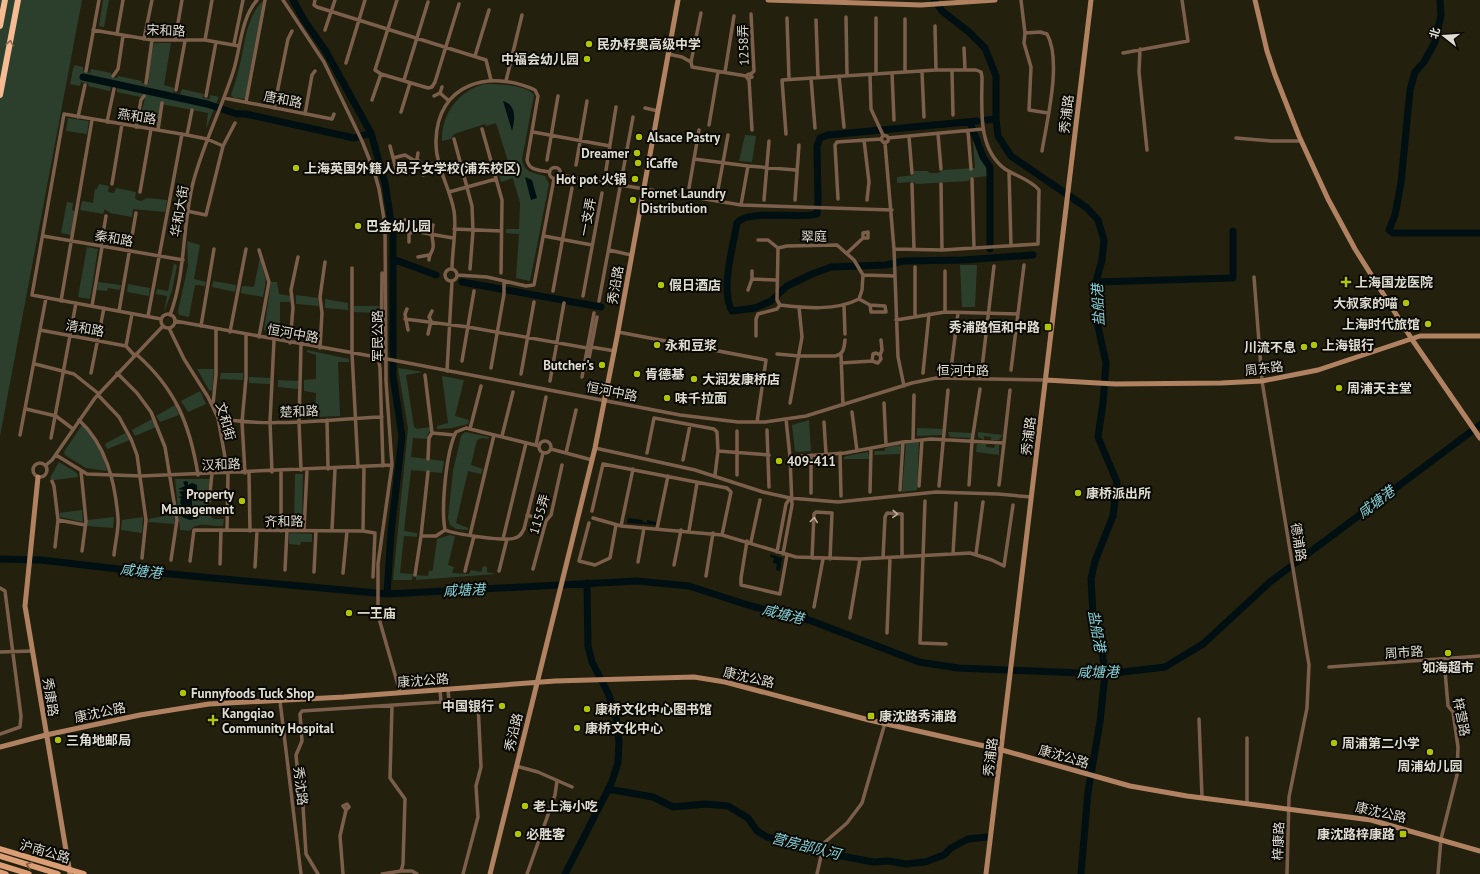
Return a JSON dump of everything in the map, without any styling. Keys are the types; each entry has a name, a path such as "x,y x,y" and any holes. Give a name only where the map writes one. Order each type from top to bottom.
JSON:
{"highway":[{"path":"0,26 5,0"},
{"path":"0,96 18,0"}],"main road":[{"name":"沪南公路","path":"0,849 70,872 84,874"},
{"path":"0,856 58,874"},
{"path":"0,865 29,874"},
{"path":"0,872 6,874"}],"street":[{"path":"86,71 99,0"},
{"path":"117,34 123,0"},
{"path":"144,39 152,0"},
{"path":"175,40 182,0"},
{"path":"205,40 212,0"},
{"path":"234,44 243,0"},
{"name":"华和大街","path":"170,315 176,295 183,260 187,212 193,184 206,139 223,100 247,16 257,0"},
{"path":"246,102 265,0"},
{"name":"军民公路","path":"283,0 324,62 362,141 374,171 385,226 387,359 392,465 378,564 378,605 380,622 400,692"},
{"path":"315,0 314,5 316,7 486,60 491,80"},
{"path":"325,30 335,0"},
{"path":"346,63 365,0"},
{"path":"397,0 375,70 381,74 428,88 434,85 459,4"},
{"name":"秀沿路","path":"490,874 595,448 618,332 678,0"},
{"path":"768,0 921,5 995,0"},
{"path":"1021,0 1025,33 1024,43 1031,67 1029,110 1048,113"},
{"name":"秀浦路","path":"986,874 1046,380 1065,206 1091,0"},
{"path":"1122,53 1188,41 1182,0"},
{"path":"1255,0 1266,51 1301,141 1328,199 1355,249 1411,338 1480,438"},
{"path":"404,80 428,2"},
{"path":"475,56 489,10"},
{"path":"692,62 701,13"},
{"path":"506,81 522,14"},
{"name":"1258弄","path":"751,14 754,71 751,74 752,77 749,79 752,130"},
{"name":"1258弄","path":"724,72 734,16"},
{"path":"846,17 848,75"},
{"path":"787,18 789,80"},
{"path":"876,18 876,73"},
{"path":"905,72 906,19"},
{"path":"816,20 818,78"},
{"path":"935,26 936,70"},
{"name":"宋和路","path":"94,30 152,40 205,40 239,46"},
{"path":"274,108 288,39 292,31"},
{"path":"1025,33 1040,32 1047,34 1052,42 1054,60 1042,151"},
{"path":"113,76 118,69 123,36"},
{"path":"146,83 152,40"},
{"path":"176,90 185,41"},
{"path":"206,96 216,42"},
{"path":"964,48 965,70"},
{"path":"1140,50 1139,72 1147,150"},
{"name":"1258弄","path":"668,54 682,57 692,62 692,67 746,76"},
{"path":"305,114 312,75 315,70"},
{"path":"786,134 782,80 936,70 976,70 980,72 982,77 982,124 987,144 1000,165 1039,190 1038,244 942,250 894,249"},
{"path":"952,70 953,115"},
{"name":"1258弄","path":"709,125 718,72"},
{"path":"922,72 924,117"},
{"path":"892,73 894,120"},
{"path":"372,100 381,74"},
{"path":"749,79 747,79 746,76 751,74"},
{"path":"870,75 871,109 885,143 892,210 898,357 904,386"},
{"path":"839,76 844,127"},
{"path":"811,78 815,128"},
{"path":"457,275 452,269 454,212 436,149 439,121 449,101 468,86 491,80 506,81 531,88 538,92 527,160 528,165 531,168 549,172"},
{"path":"401,112 410,83"},
{"path":"78,117 84,85"},
{"path":"434,96 440,93 442,87"},
{"path":"107,122 114,89"},
{"path":"440,93 449,101"},
{"path":"136,127 141,100 144,96"},
{"path":"546,160 558,96"},
{"name":"唐和路","path":"223,100 246,102 332,119 334,114"},
{"path":"576,165 587,100"},
{"path":"158,130 162,103"},
{"path":"606,170 616,108"},
{"path":"644,108 658,111"},
{"path":"187,135 192,110"},
{"name":"燕和路","path":"43,236 64,114 92,120 187,135 206,139 223,146"},
{"path":"599,301 610,250 633,117"},
{"path":"61,300 92,120"},
{"path":"187,212 206,215 223,146 235,123"},
{"path":"112,184 122,124"},
{"path":"482,129 502,200 501,273"},
{"path":"838,199 835,145 837,142 864,140 882,136 887,136 888,138 909,137 983,129"},
{"path":"140,192 151,130"},
{"path":"689,188 700,130"},
{"path":"969,131 972,169"},
{"path":"532,132 610,146"},
{"path":"148,316 182,134"},
{"path":"938,134 941,169"},
{"path":"717,195 728,135"},
{"path":"909,137 912,173"},
{"path":"885,143 888,138"},
{"path":"1236,138 1271,141 1301,141"},
{"path":"454,139 472,206 473,231 470,269"},
{"path":"864,140 869,182 867,200"},
{"path":"764,200 769,141"},
{"path":"795,200 799,145"},
{"path":"390,146 396,169"},
{"path":"418,153 417,159 422,166 423,175"},
{"path":"393,158 405,156 422,166 440,164"},
{"path":"694,158 722,164 796,170"},
{"path":"741,205 748,166"},
{"path":"549,172 551,169 556,167 560,170 560,175"},
{"path":"549,172 551,177 554,178"},
{"path":"1009,172 1010,246"},
{"path":"554,178 560,175 741,205 892,210"},
{"path":"457,275 487,277 526,286 534,286 554,178"},
{"path":"449,192 496,179"},
{"path":"972,179 974,248"},
{"path":"912,184 914,249"},
{"path":"941,184 942,250"},
{"name":"一支弄","path":"553,291 572,188"},
{"name":"一支弄","path":"583,296 602,193"},
{"path":"119,311 136,213"},
{"path":"92,306 106,216"},
{"path":"405,220 404,228 409,234 409,242"},
{"path":"429,260 429,255 433,248 431,234 433,225"},
{"path":"454,229 501,231"},
{"path":"409,234 413,231 453,238"},
{"path":"43,236 32,295 162,319"},
{"name":"秦和路","path":"43,236 183,260"},
{"name":"一支弄","path":"544,236 592,245"},
{"path":"847,253 863,238"},
{"path":"758,240 768,240 778,248 777,300 780,305"},
{"name":"翠庭","path":"778,248 787,246 837,245 847,253 860,268 863,276 862,290 859,299"},
{"path":"201,326 214,249"},
{"path":"230,332 246,249"},
{"path":"259,250 268,282 259,337"},
{"path":"610,250 631,255"},
{"path":"418,257 429,255"},
{"path":"290,342 293,308 291,290 298,257"},
{"path":"320,348 322,313 320,297 325,262"},
{"path":"1011,370 1024,264"},
{"path":"982,368 994,266"},
{"path":"915,267 915,315"},
{"path":"352,268 352,353 358,467"},
{"path":"452,269 446,272 445,276 448,280 452,281"},
{"path":"748,290 752,279 752,271"},
{"path":"945,271 945,312"},
{"path":"382,273 381,354 378,357 382,417 383,466"},
{"path":"448,371 452,281 457,275"},
{"path":"863,276 895,276"},
{"name":"德浦路","path":"1254,277 1262,381 1307,652 1309,683 1303,732 1290,786 1289,808"},
{"path":"752,279 777,280"},
{"path":"491,368 504,290 504,281"},
{"path":"462,361 474,291"},
{"path":"20,435 46,298"},
{"path":"780,305 799,307 844,306 859,299 870,305"},
{"path":"521,374 534,302"},
{"path":"52,438 76,303"},
{"path":"550,381 564,303"},
{"path":"756,336 756,319 758,314 777,309 780,305"},
{"path":"844,306 845,334"},
{"path":"790,403 802,337 799,307"},
{"path":"91,373 104,308"},
{"path":"407,309 405,314 408,330"},
{"path":"428,334 430,321 429,317 432,311"},
{"path":"896,320 915,315 945,312 1018,314"},
{"path":"587,369 594,313"},
{"path":"951,369 958,313"},
{"path":"132,314 126,346 156,373 170,391 181,411 193,445 198,475"},
{"path":"923,373 929,314"},
{"path":"162,319 166,315 170,315 174,321 174,325 169,328 163,326"},
{"path":"582,377 597,317"},
{"path":"162,319 163,326"},
{"path":"406,319 430,321 451,326 468,327 557,343 614,351"},
{"name":"恒河中路","path":"174,321 274,340 378,357 704,418 757,422 806,416 904,386 936,378 1046,380"},
{"path":"46,465 56,455 79,420 98,395 163,326"},
{"name":"文和街","path":"169,328 184,358 213,405 218,418 228,474 227,530"},
{"path":"213,405 216,374 216,329"},
{"name":"清和路","path":"40,330 126,346"},
{"path":"618,332 766,360 757,422"},
{"path":"246,335 246,378 242,422 247,473 250,531"},
{"name":"周东路","path":"1046,380 1115,384 1262,381 1324,369 1420,336 1480,336"},
{"path":"272,472 270,422 274,340"},
{"path":"843,405 841,354 844,350 845,340"},
{"path":"841,363 872,360 876,363 879,362 882,350 880,340"},
{"path":"301,344 299,422 301,470"},
{"path":"872,360 871,357 874,353 880,354"},
{"path":"777,354 799,356 841,354"},
{"path":"34,364 64,370 74,374 113,410 124,426 137,456 141,476 146,520 142,558"},
{"path":"117,374 137,394 151,412 165,447 171,476 177,520 171,560"},
{"path":"426,375 432,433 429,438 428,458"},
{"path":"470,429 481,386"},
{"path":"969,485 972,441 980,389"},
{"path":"939,486 948,390"},
{"path":"999,485 1010,390"},
{"path":"502,436 513,392"},
{"path":"913,441 914,395"},
{"path":"546,397 537,445 543,453 549,452 551,449"},
{"path":"884,403 886,445"},
{"path":"26,408 56,416 73,429"},
{"path":"566,453 576,410"},
{"path":"852,412 856,451"},
{"name":"楚和路","path":"218,418 242,422 299,422 382,417"},
{"path":"647,453 654,418 714,429 717,432 718,451 715,475"},
{"path":"760,500 749,542 741,578 741,585 780,594 792,505 790,498 790,456 786,419"},
{"path":"79,420 99,442 106,457 118,519 114,555"},
{"path":"327,420 328,469"},
{"path":"824,422 826,454"},
{"path":"683,460 690,425"},
{"path":"445,530 443,521 445,485 454,435 460,429 470,429 537,445 547,441 551,445 551,449"},
{"path":"767,430 769,487"},
{"path":"737,431 738,475"},
{"path":"432,433 454,435"},
{"path":"465,571 494,435"},
{"path":"790,456 840,453 922,440 943,439 1004,443"},
{"path":"919,486 922,440"},
{"path":"900,490 903,442"},
{"path":"499,571 526,443"},
{"path":"595,448 715,475 763,492 790,498 838,502 936,492 998,494 1031,497"},
{"path":"551,449 592,460"},
{"path":"870,449 870,492"},
{"path":"718,451 769,455"},
{"name":"1155弄","path":"505,539 516,538 522,533 543,453"},
{"path":"840,453 841,496"},
{"name":"汉和路","path":"56,455 88,474 141,476 228,474 392,465"},
{"path":"811,455 811,493"},
{"path":"40,463 46,465 48,469 46,475 38,478 33,472 34,466 40,463"},
{"path":"592,511 603,464 633,469 727,488 731,492 722,535"},
{"name":"1155弄","path":"533,569 546,521 551,515 562,465"},
{"path":"363,531 364,467"},
{"path":"332,530 335,469"},
{"path":"621,526 633,469"},
{"path":"304,530 307,470"},
{"path":"81,471 85,525 82,551"},
{"path":"280,531 281,471"},
{"path":"415,575 428,472"},
{"path":"209,501 212,474"},
{"path":"657,529 668,476"},
{"name":"秀康路","path":"38,478 25,606 70,872"},
{"path":"52,481 54,486 58,520 55,547"},
{"path":"689,531 697,483"},
{"path":"777,552 786,504 790,498"},
{"path":"925,501 920,643 946,644"},
{"path":"976,554 983,502"},
{"path":"953,554 956,503"},
{"path":"593,518 621,526 713,533 749,542 777,552 812,558 860,559 976,554 1004,566 1013,505"},
{"path":"812,558 814,514 816,512 832,512 830,558"},
{"path":"883,558 885,517 887,513 902,514 902,557"},
{"path":"527,515 546,521"},
{"path":"58,520 85,525"},
{"path":"588,523 579,561 595,565 610,558 616,525"},
{"path":"638,562 644,528"},
{"name":"齐和路","path":"190,561 194,530 332,530 375,532 373,577"},
{"path":"220,564 221,530"},
{"path":"285,570 287,530"},
{"path":"421,536 436,536 445,530 505,539"},
{"path":"674,566 681,530"},
{"path":"255,567 257,531"},
{"path":"314,572 316,531"},
{"path":"343,574 347,531"},
{"path":"706,576 713,533"},
{"path":"887,633 890,558"},
{"path":"814,607 823,559"},
{"path":"850,618 860,559"},
{"path":"0,588 5,591 21,716 20,727 0,734"},
{"path":"0,652 32,651"},
{"name":"周市路","path":"1329,667 1480,656"},
{"name":"梓营路","path":"1438,874 1441,839 1457,775 1458,747 1453,712 1448,706 1444,659"},
{"name":"康沈公路","path":"0,747 46,735 140,715 209,704 280,701 537,682 694,677 725,682 1002,750 1130,786 1371,820 1480,851"},
{"path":"448,689 448,701"},
{"path":"440,690 441,702"},
{"path":"318,874 306,854 303,807 296,755 302,741 300,714 302,711 471,700 478,704 482,767 476,786 478,817 463,874"},
{"name":"秀沈路","path":"280,701 301,874"},
{"path":"392,706 390,778 405,799 403,864 401,871"},
{"path":"1199,719 1202,797"},
{"path":"817,874 824,843 847,824 862,803 885,722"},
{"path":"1247,738 1247,803"},
{"path":"516,766 538,772 572,787"},
{"path":"527,874 555,796 557,781"},
{"path":"293,802 302,800"},
{"path":"294,808 303,807"},
{"name":"梓康路","path":"1287,874 1289,808"},
{"path":"343,874 340,836 346,810"},
{"path":"382,874 401,871 412,871 417,874"}],"green space":[{"path":"0,0 82,0 0,436"},
{"path":"103,0 109,0 104,27 99,26"},
{"path":"263,1 245,99 234,98 231,95 246,33 252,16"},
{"path":"154,43 171,43 164,85 174,88 173,92 180,94 182,89 204,94 203,98 210,99 210,95 219,97 206,129 208,113 161,104 157,126 139,123 145,98 117,92 117,88 111,87 110,91 88,86 89,84 81,82 80,86 70,84 74,65 83,67 83,71 90,73 91,69 111,73 111,77 117,78 118,76 142,81 141,83 148,84 149,80 147,77"},
{"path":"484,84 518,87 525,89 534,95 522,159 527,170 545,176 549,184 530,281 516,278 519,234 506,233 506,229 519,229 520,203 513,178 501,182 499,175 511,171 496,123 486,126 485,124 454,134 451,139 442,141 444,122 453,105 466,92"},
{"path":"68,118 89,121 87,134 66,131"},
{"path":"745,135 756,136 752,162 739,161"},
{"path":"973,140 984,163 987,176 971,178 968,181 917,184 913,182 897,183 897,177 914,175 914,171 938,173 944,170 975,168"},
{"path":"99,184 109,186 108,192 114,193 116,188 136,192 135,198 141,201 147,198 167,200 165,212 133,209 132,217 110,213 105,209 103,214 80,210 82,201 93,203 95,189 97,189"},
{"path":"67,202 73,203 72,210 75,211 71,235 61,233"},
{"path":"187,241 200,245 194,279 206,282 205,286 195,285 189,317 179,315 178,311 188,266"},
{"path":"87,247 98,249 90,299 78,297"},
{"path":"260,257 266,281 263,297 241,293 242,286 254,287"},
{"path":"174,263 177,265 172,291 164,312 167,296 156,294 157,289 168,291"},
{"path":"960,265 977,265 975,307 962,307"},
{"path":"213,281 236,285 235,292 212,287"},
{"path":"98,282 121,285 120,290 108,288 107,291 97,290"},
{"path":"271,282 277,282 279,294 290,296 290,302 280,302 280,333 264,330"},
{"path":"128,284 150,288 149,296 127,292"},
{"path":"296,295 318,298 319,306 296,304"},
{"path":"325,299 348,303 348,310 325,308"},
{"path":"354,306 379,306 378,313 354,312"},
{"path":"307,350 349,359 349,362 338,362 340,416 315,417 316,393 304,391 304,380 316,379 316,355 307,352"},
{"path":"398,368 423,372 406,375 414,427 417,429 430,427 427,439 413,438 411,457 444,461 442,473 411,470 404,531 417,533 417,537 404,536 400,573 413,574 412,580 393,580 408,428"},
{"path":"197,369 214,369 212,391 209,390"},
{"path":"221,373 243,373 243,380 220,379"},
{"path":"442,376 464,380 455,416 469,420 468,424 452,428 437,429 437,426 448,423"},
{"path":"249,377 270,378 270,384 249,383"},
{"path":"278,380 299,381 298,389 278,387"},
{"path":"200,391 206,404 188,412 181,401"},
{"path":"175,405 179,415 160,422 156,416"},
{"path":"152,419 156,427 135,436 132,430"},
{"path":"809,420 811,451 795,451 792,425"},
{"path":"82,425 98,446 104,458 107,471 86,468 65,455 64,452"},
{"path":"917,428 943,429 942,435 917,436"},
{"path":"465,432 489,437 488,439 482,438 477,440 471,465 483,469 481,474 468,471 456,523 468,528 468,530 456,529 450,525 448,518 453,471 461,436"},
{"path":"948,432 973,433 971,438 950,437"},
{"path":"978,432 1003,435 999,440 991,440 991,437 984,436 984,440 978,437"},
{"path":"125,433 130,440 107,449 105,444"},
{"path":"919,442 917,490 902,492 906,443"},
{"path":"977,444 986,444 986,447 994,448 995,445 999,445 999,455 976,452"},
{"path":"898,445 901,446 900,454 874,455 875,451 885,451 885,448"},
{"path":"868,452 869,459 843,459 846,456"},
{"path":"59,462 77,473 78,477 54,480 50,478"},
{"path":"295,474 303,474 302,526 294,526"},
{"path":"175,479 210,479 207,495 208,514 214,519 224,519 223,526 200,525 196,526 190,531 180,530"},
{"path":"82,510 83,522 60,517 59,513"},
{"path":"174,514 175,524 148,522 149,519"},
{"path":"114,517 113,528 87,526 87,520"},
{"path":"143,517 142,533 121,530 122,520"},
{"path":"289,534 312,534 312,542 301,542 300,545 289,544"},
{"path":"450,535 455,536 448,565 454,567 452,573 469,574 471,570 481,572 483,566 487,567 487,572 496,574 416,580 416,575 428,576 429,571 432,571 437,539"}],"shaded area":[{"path":"503,101 508,103 513,109 514,122 512,131"},
{"path":"525,177 532,180 537,198 531,200"},
{"path":"183,482 188,482 188,485 192,483 197,485 197,490 192,499 192,506 196,514 194,519 190,520 182,517 180,503 181,498 178,497 182,496 179,492 185,490 178,489 185,486"},
{"path":"628,518 643,520 643,522 647,523 647,520 656,522 656,525 627,523"},
{"path":"771,554 782,558 780,571 776,570 777,564 773,563 774,558 770,557"}],"waterway":[{"path":"293,0 304,20 325,50 371,133 385,183 393,235 393,376 402,436 391,532 387,594"},
{"name":"盐船港","path":"934,0 942,11 969,32 985,48 996,76 996,119 998,136 1011,156 1087,208 1098,220 1104,240 1102,260 1094,289 1097,322 1106,363 1103,403 1098,437 1117,482 1113,516 1095,561 1091,579 1093,614 1102,650 1105,674 1100,722 1088,792 1081,874"},
{"path":"1440,0 1441,15 1435,42 1424,62 1415,72 1410,90 1401,183 1395,215 1389,230 1393,233 1480,233"},
{"path":"83,77 207,104 237,114 246,114 354,138 371,133"},
{"path":"986,120 996,119"},
{"path":"977,121 828,135 820,138 817,146 817,214 751,216 737,223 727,280 727,292 732,311 755,308 771,301 787,286 831,267 886,265 903,261 963,260 1033,255"},
{"path":"970,122 983,157 990,167 990,249"},
{"path":"1096,282 1233,278 1233,231"},
{"path":"393,259 436,275"},
{"path":"462,282 601,307"},
{"name":"咸塘港","path":"0,559 41,560 127,570 387,594 637,581 689,586 751,606 809,620 919,662 958,668 1105,674 1165,667 1203,644 1270,582 1480,425"},
{"path":"565,874 611,784 618,763 619,741 616,718 609,695 592,662 588,646 587,583"},
{"name":"营房部队河","path":"608,789 653,797 673,807 705,804 728,806 748,818 757,831 767,837 826,853 873,862 889,861 906,864 925,862 944,855 951,848 968,839 987,837"}],"place":[{"name":"民办籽奥高级中学","path":"589,44"},
{"name":"中福会幼儿园","path":"587,59"},
{"name":"Alsace Pastry","path":"639,137"},
{"name":"Dreamer","path":"637,153"},
{"name":"iCaffe","path":"638,163"},
{"name":"上海英国外籍人员子女学校(浦东校区)","path":"296,168"},
{"name":"Hot pot 火锅","path":"635,179"},
{"name":"Fornet Laundry Distribution","path":"633,200"},
{"name":"巴金幼儿园","path":"358,226"},
{"name":"上海国龙医院","path":"1346,282"},
{"name":"假日酒店","path":"661,285"},
{"name":"大叔家的喵","path":"1406,303"},
{"name":"上海时代旅馆","path":"1428,324"},
{"name":"秀浦路恒和中路","path":"1048,327"},
{"name":"永和豆浆","path":"657,345"},
{"name":"上海银行","path":"1314,345"},
{"name":"川流不息","path":"1304,347"},
{"name":"Butcher's","path":"602,365"},
{"name":"肯德基","path":"637,374"},
{"name":"大润发康桥店","path":"694,379"},
{"name":"周浦天主堂","path":"1339,388"},
{"name":"味千拉面","path":"667,398"},
{"name":"409-411","path":"779,461"},
{"name":"康桥派出所","path":"1078,493"},
{"name":"Property Management","path":"242,501"},
{"name":"一王庙","path":"349,613"},
{"name":"如海超市","path":"1448,653"},
{"name":"Funnyfoods Tuck Shop","path":"183,693"},
{"name":"中国银行","path":"502,706"},
{"name":"康桥文化中心图书馆","path":"587,709"},
{"name":"康沈路秀浦路","path":"871,716"},
{"name":"Kangqiao Community Hospital","path":"213,720"},
{"name":"康桥文化中心","path":"577,728"},
{"name":"三角地邮局","path":"58,740"},
{"name":"周浦第二小学","path":"1334,743"},
{"name":"周浦幼儿园","path":"1430,752"},
{"name":"老上海小吃","path":"525,806"},
{"name":"必胜客","path":"518,834"},
{"name":"康沈路梓康路","path":"1403,834"}]}
